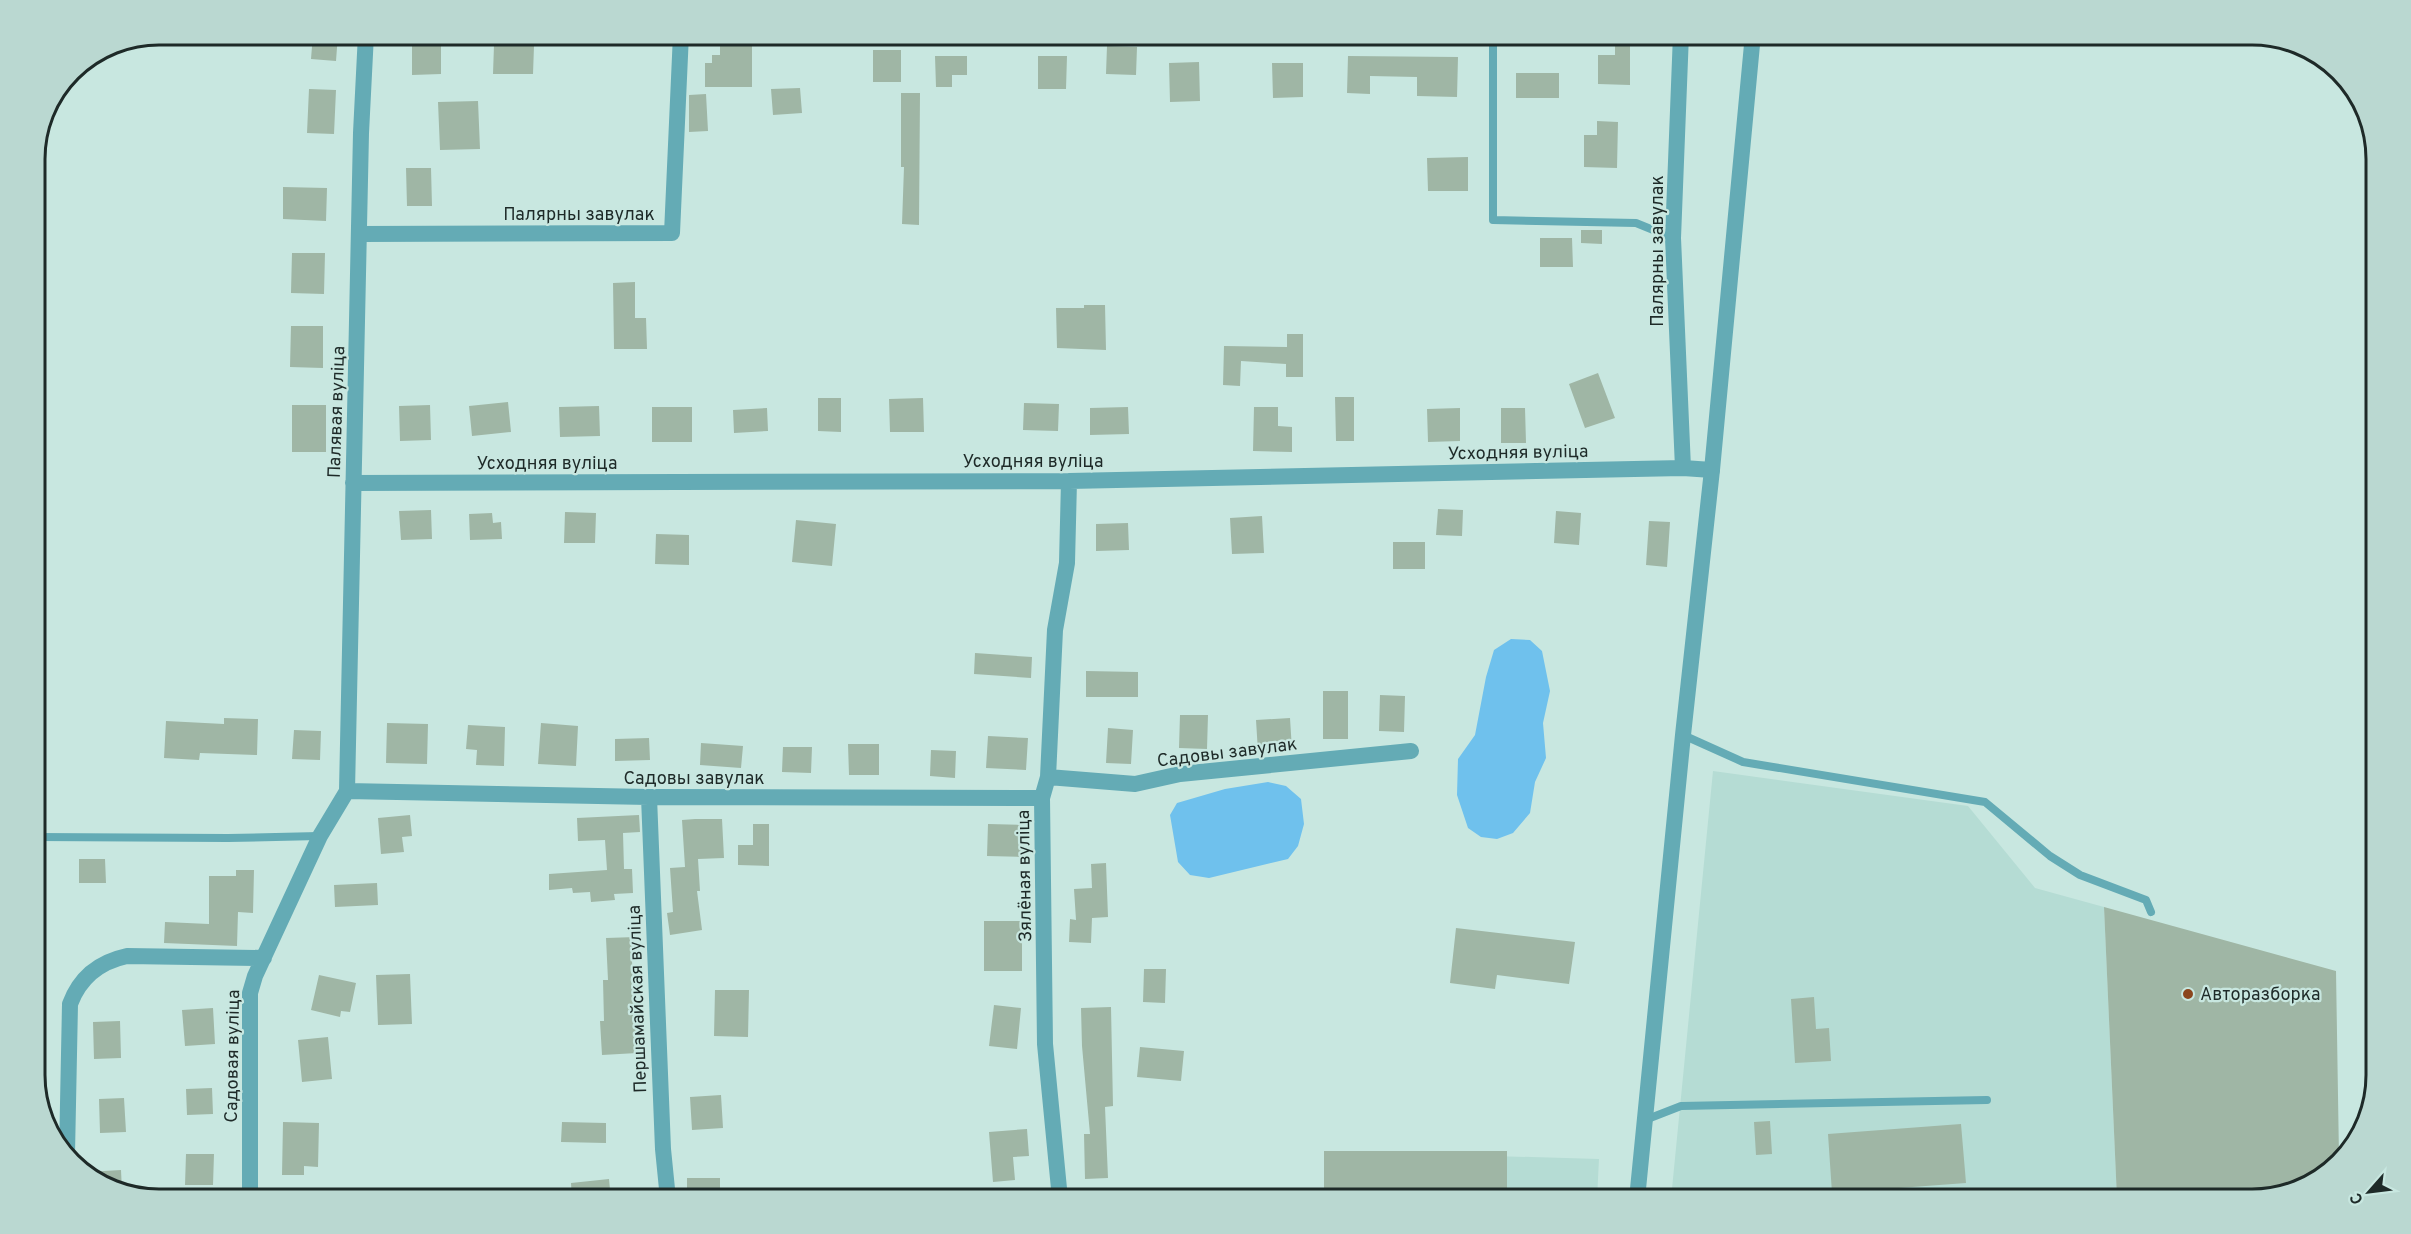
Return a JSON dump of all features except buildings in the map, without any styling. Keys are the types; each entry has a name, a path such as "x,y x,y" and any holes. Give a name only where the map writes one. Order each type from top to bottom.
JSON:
{"street":[{"name":"Палявая вуліца","path":"346,791 361,133 365,45"},
{"name":"Палярны завулак","path":"360,234 672,233 681,45"},
{"name":"Палярны завулак","path":"1681,45 1672,238 1683,468"},
{"path":"1638,1189 1712,470 1752,45"},
{"name":"Усходняя вуліца","path":"353,483 1069,481 1683,468 1712,470"},
{"name":"Зялёная вуліца","path":"1059,1189 1045,1044 1042,798 1048,777 1055,630 1067,563 1069,481"},
{"name":"Садовы завулак","path":"1048,777 1135,784 1180,774 1411,751"},
{"name":"Садовы завулак","path":"346,791 649,797 1042,798"},
{"name":"Садовая вуліца","path":"250,1189 250,993 255,976 320,836 346,791"},
{"name":"Першамайская вуліца","path":"649,797 663,1149 667,1189"},
{"path":"67,1142 70,1004 75,990 85,976 111,960 127,956 264,958"}],"lane":[{"path":"1493,45 1493,220 1636,223 1672,238"},
{"path":"1683,735 1743,762 1985,802 2050,856 2080,875 2146,900 2151,912"},
{"path":"45,837 320,836"},
{"path":"1645,1120 1681,1106 1987,1100"}],"shaded area":[{"path":"1713,771 1968,806 2035,888 2104,907 2117,1189 1672,1189"},
{"path":"1324,1151 1599,1159 1598,1189 1324,1189"}],"water":[{"path":"1511,639 1530,640 1542,651 1550,691 1543,723 1546,758 1535,782 1530,813 1513,833 1497,839 1481,837 1468,828 1457,795 1458,759 1475,735 1486,677 1494,650"},
{"path":"1268,782 1286,786 1301,799 1304,824 1298,846 1288,859 1209,878 1190,875 1178,862 1170,815 1177,803 1225,789"}],"place":[{"name":"Авторазборка","path":"2188,994"}]}
